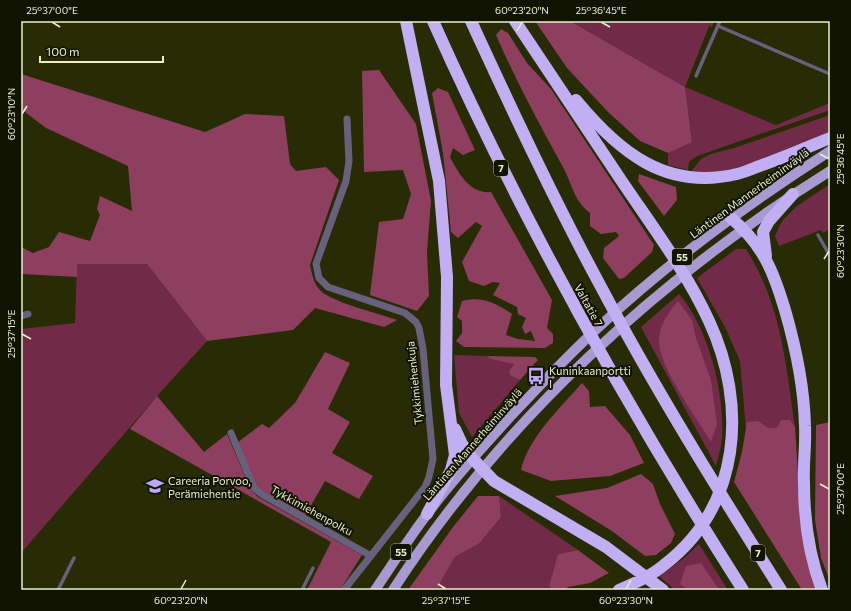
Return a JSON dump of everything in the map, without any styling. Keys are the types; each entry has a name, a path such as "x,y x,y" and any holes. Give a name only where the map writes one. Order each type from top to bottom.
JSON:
{"highway":[{"path":"406,21 439,181 448,277 446,385 455,455 451,470 427,514"},
{"name":"Valtatie 7","path":"433,21 501,167 578,311 689,504 744,590"},
{"name":"Valtatie 7","path":"471,21 532,152 600,285 705,469 781,590"},
{"path":"515,21 661,239 697,297 720,346 727,372 732,419 732,446 722,489 711,511 696,533 664,565 639,581 620,590"},
{"path":"528,40 599,127 619,146 636,159 663,171 697,179 738,174 830,138"},
{"path":"766,257 763,232 769,221 793,194"},
{"path":"731,218 743,228 766,257 776,280 797,354 803,392 805,427 804,483 807,534 822,590"},
{"path":"449,413 462,444 482,470 494,480 600,543 663,590"}],"main road":[{"name":"Läntinen Mannerheiminväylä","path":"375,590 427,514 472,458 546,378 601,325 665,270 731,218 781,182 830,151"},
{"name":"55","path":"393,590 434,531 482,470 545,401 607,340 672,282 743,228 830,171"}],"street":[{"name":"Tykkimiehenkuja","path":"344,590 425,487 431,472 433,459 423,349 419,328 416,322 405,313 328,287 319,278 316,264 346,181 349,161 347,119"},
{"name":"Tykkimiehenpolku","path":"231,433 254,488 262,495 371,556"}],"lane":[{"path":"696,76 720,21"},
{"path":"718,26 830,74"},
{"path":"818,235 830,256"},
{"path":"58,590 74,558"},
{"path":"302,590 313,568"}],"shaded area":[{"path":"535,21 570,21 685,87 692,142 668,153 640,141 608,112 567,68"},
{"path":"570,21 697,21 703,23 704,21 714,21 712,27 709,26 685,87"},
{"path":"501,29 508,33 527,63 551,89 654,245 652,252 624,278 619,279 603,258 604,248 619,236 616,232 601,234 590,226 590,213 581,204 574,193 564,169 528,103 496,35"},
{"path":"379,70 416,124 431,201 427,252 429,296 417,311 370,295 379,222 403,219 411,194 403,170 364,172 362,71"},
{"path":"21,74 205,132 245,114 284,116 290,164 296,171 326,167 339,180 310,265 317,286 321,291 335,299 397,320 384,327 315,308 293,330 207,341 147,264 77,264 77,277 21,274 21,247 33,253 49,247 59,232 90,241 100,215 97,209 100,196 132,211 128,166 46,128 21,109"},
{"path":"685,87 776,125 830,103 830,110 697,156 689,162 688,170 668,165 668,153 692,141"},
{"path":"438,88 448,92 475,150 463,155 453,148 450,157 466,182 477,190 491,192 552,300 547,328 553,334 553,343 545,348 464,347 456,341 462,333 462,321 457,317 462,301 476,299 494,304 512,314 506,335 518,339 535,341 531,331 525,334 522,327 526,318 518,314 517,307 493,295 500,283 493,282 484,286 469,281 462,262 482,226 476,222 458,238 451,232 443,153 432,93"},
{"path":"830,115 830,132 780,154 762,161 727,170 691,172 701,159 711,154 734,148"},
{"path":"639,174 676,187 677,200 664,216 638,181"},
{"path":"830,184 830,229 823,233 821,230 779,246 775,236 782,221 797,206"},
{"path":"736,249 746,249 758,270 775,313 785,357 795,427 746,430 740,361 725,327 697,278"},
{"path":"77,264 147,264 207,341 157,396 21,553 21,329 75,323"},
{"path":"679,294 690,308 707,343 718,382 721,402 722,439 716,466 641,327"},
{"path":"678,301 692,320 696,338 711,380 717,424 711,442 671,377 664,363 660,350 659,339 661,328 668,314"},
{"path":"325,352 350,363 328,409 350,422 332,453 373,476 359,499 325,481 305,516 256,487 238,442 262,424 269,428 295,403"},
{"path":"454,355 487,356 490,359 515,364 511,376 520,380 472,437 459,413"},
{"path":"487,356 535,357 538,360 520,380 511,376 509,372 514,364 490,359"},
{"path":"582,383 589,391 590,407 605,406 630,435 644,463 610,476 551,481 521,470 525,458 538,435 555,413"},
{"path":"157,396 204,452 227,434 251,490 258,497 362,555 340,590 307,590 331,542 130,429"},
{"path":"781,420 790,420 795,427 801,523 819,590 802,590 734,482 742,452 747,422 758,421 768,428 777,428"},
{"path":"830,422 830,581 821,558 815,520 816,425"},
{"path":"641,474 653,484 660,504 675,534 671,543 656,555 645,556 612,531 555,496 607,488"},
{"path":"478,496 499,496 501,517 480,543 455,557 440,583 439,590 408,590 453,527"},
{"path":"499,496 578,550 558,554 549,586 552,590 439,590 440,583 455,557 480,543 501,517"},
{"path":"699,544 728,590 675,590 659,576 683,559"},
{"path":"578,550 609,573 590,583 568,587 565,590 552,590 549,586 558,554"},
{"path":"701,563 719,590 688,590 680,584 686,566"}],"place":[{"name":"Kuninkaanportti I","path":"536,376"},
{"name":"Careeria Porvoo, Perämiehentie","path":"155,486"}]}
